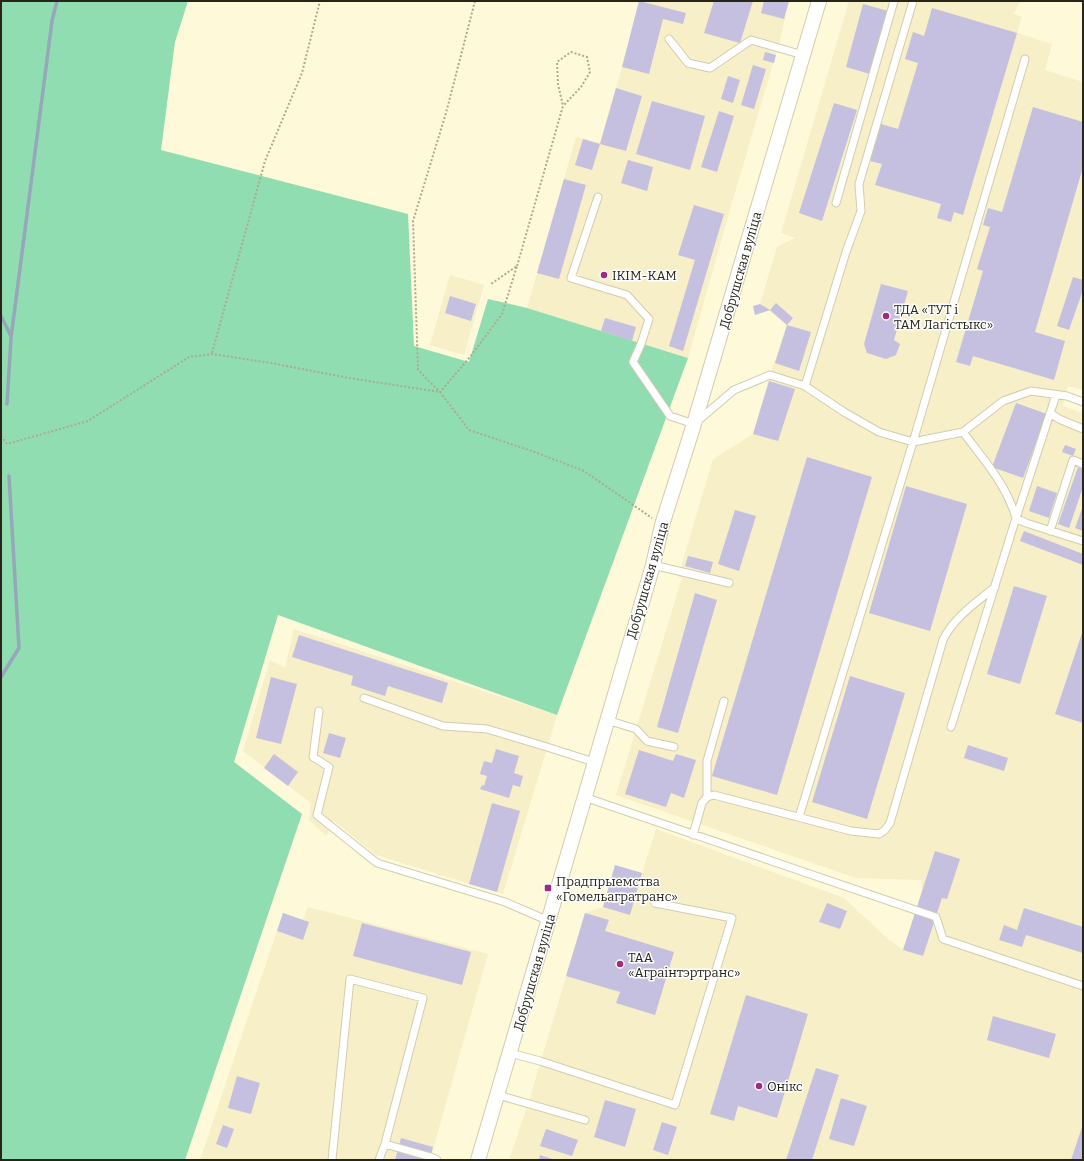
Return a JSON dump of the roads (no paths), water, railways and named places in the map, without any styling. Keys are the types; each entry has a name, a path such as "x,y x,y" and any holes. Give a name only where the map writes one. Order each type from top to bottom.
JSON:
{"street":[{"name":"Добрушская вуліца","path":"478,1160 652,565 662,525 694,424 819,1"}],"lane":[{"path":"836,203 894,1"},
{"path":"805,386 846,252 861,211 859,184 913,1"},
{"path":"669,39 688,63 710,68 751,40 803,55"},
{"path":"799,817 913,442 1025,59"},
{"path":"598,198 571,278 627,295 649,319 641,344 633,362 670,416 694,424 734,390 770,375 805,386 844,412 879,432 913,442 963,432 1003,401 1031,391 1067,396 1083,402"},
{"path":"951,727 1056,395"},
{"path":"1050,413 1059,419 1083,429"},
{"path":"963,432 1003,485 1012,504 1016,518 1026,523 1083,541"},
{"path":"1050,531 1073,460 1083,464"},
{"path":"652,565 729,583"},
{"path":"694,835 702,803 707,797 714,795 851,831 879,834 885,830 890,823 943,640 957,618 995,587"},
{"path":"364,698 443,726 487,729 594,762"},
{"path":"707,797 707,761 724,701"},
{"path":"319,711 314,757 329,767 317,815 377,863 505,902 549,920"},
{"path":"607,720 636,729 648,741 674,746"},
{"path":"584,797 936,917 943,939 1083,986"},
{"path":"510,1053 540,1061 675,1105 732,918 656,903"},
{"path":"332,1160 350,979 423,998 379,1160"},
{"path":"498,1095 585,1120"},
{"path":"384,1144 437,1160"}],"waterway":[{"path":"7,404 11,338 52,21 57,1"},
{"path":"1,316 11,336"},
{"path":"1,677 19,648 9,476"}],"place":[{"name":"ІКІМ-КАМ","path":"604,275"},
{"name":"ТДА «ТУТ і ТАМ Лагістыкс»","path":"886,316"},
{"name":"Прадпрыемства «Гомельагратранс»","path":"548,888"},
{"name":"ТАА «Аграінтэртранс»","path":"620,964"},
{"name":"Онікс","path":"759,1086"}]}
